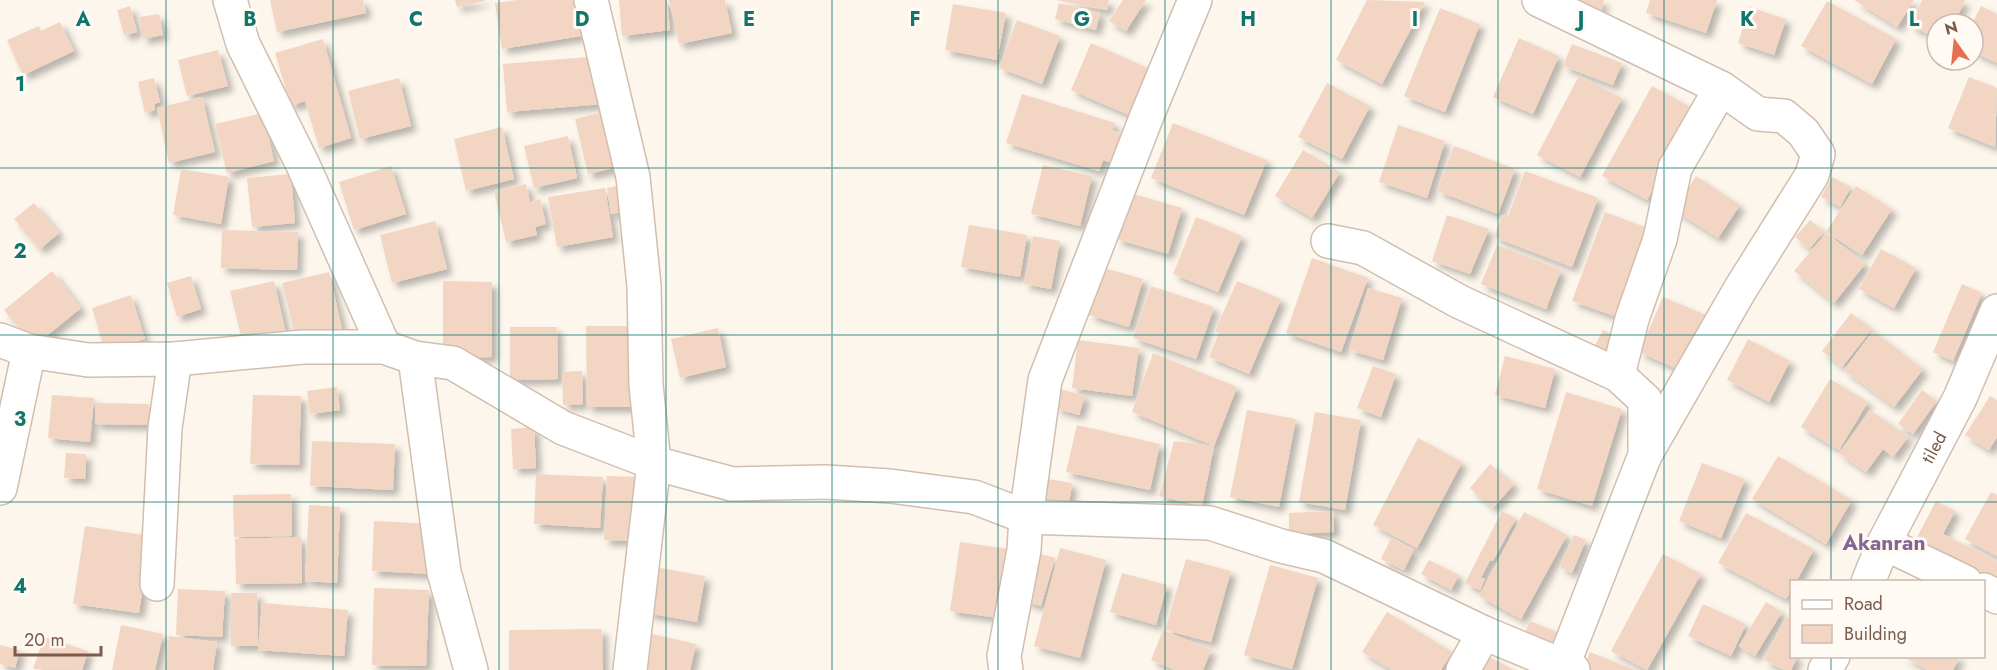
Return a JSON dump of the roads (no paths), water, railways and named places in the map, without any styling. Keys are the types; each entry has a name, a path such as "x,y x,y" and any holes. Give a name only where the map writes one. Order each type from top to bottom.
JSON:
{"street":[{"path":"230,0 243,44 303,165 384,347"},
{"path":"591,0 633,177 644,286 646,385 654,463 630,670"},
{"path":"1006,670 1004,656 1024,550 1026,517 1045,380 1146,118 1195,0"},
{"path":"0,488 14,345 88,360 175,359 303,347 384,347 415,358 453,363 563,428 654,463 732,484 826,482 890,486 974,497 1026,517 1210,523 1281,546 1324,556 1484,633 1568,667 1645,455 1741,288 1812,175 1818,154 1803,132 1785,116 1758,114 1721,88 1539,0"},
{"path":"1618,375 1632,319 1660,239 1675,168 1721,88"},
{"path":"1328,242 1363,248 1460,302 1618,375 1645,400 1645,455"},
{"name":"tiled","path":"1869,580 1884,543 1960,398 1997,311"},
{"path":"415,358 444,572 471,670"},
{"path":"157,584 165,428 175,359"},
{"path":"1884,543 1961,580"},
{"path":"1464,670 1484,633"}],"district":[{"name":"Akanran","path":"1884,543"}]}
